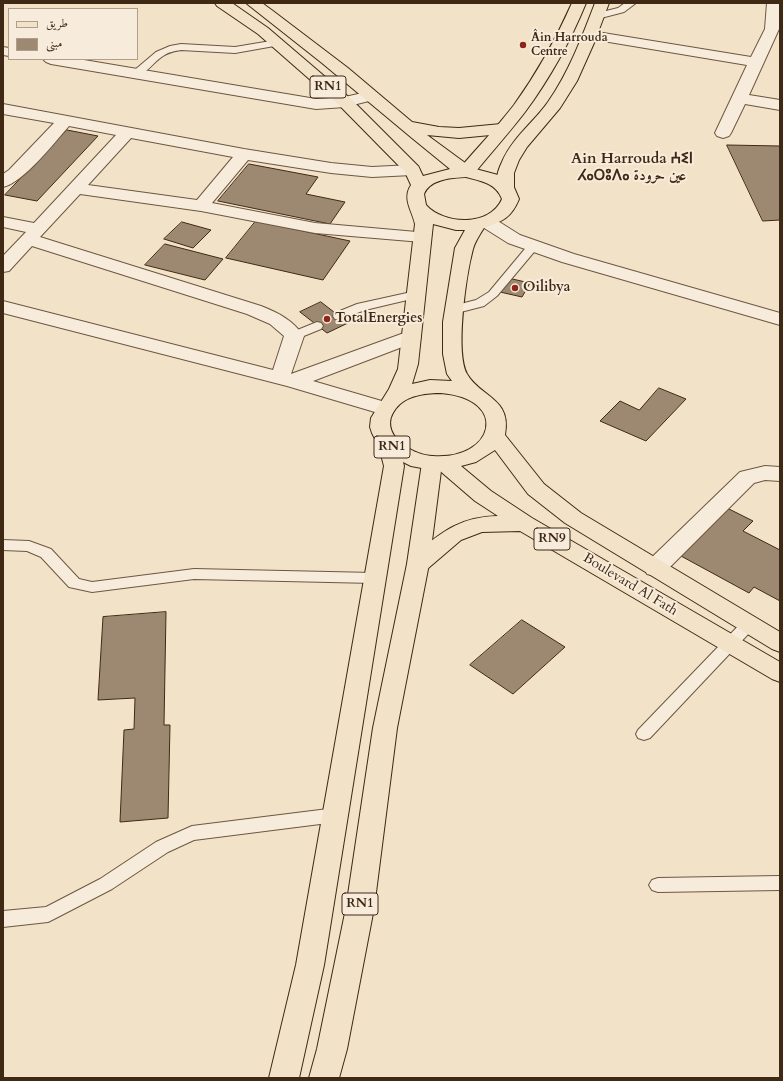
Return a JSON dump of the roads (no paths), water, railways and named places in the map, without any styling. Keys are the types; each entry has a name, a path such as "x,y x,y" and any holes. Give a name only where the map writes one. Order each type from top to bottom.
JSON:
{"main road":[{"name":"RN1","path":"222,3 263,31 345,102 412,170 420,186"},
{"name":"RN1","path":"253,3 279,21 443,156 466,172"},
{"path":"466,172 525,100 546,69 572,21 579,3"},
{"path":"421,211 432,218 446,223 461,225 482,223 503,214 507,210 511,203 510,195 506,187 507,170 513,155 554,106 575,71 591,35 599,10"},
{"path":"405,125 439,132 459,133 501,129"},
{"name":"RN1","path":"284,1078 310,965 394,466 388,443 381,432 380,420 407,372 424,224 421,211 416,205 416,192 420,186 428,180 439,175 466,172 482,174 496,180 506,187"},
{"path":"472,394 457,374 453,354 452,322 464,248 482,223"},
{"path":"389,404 407,392 423,388 440,386 457,389 472,394 485,402 494,412 497,424 495,435"},
{"name":"RN1","path":"388,443 399,452 415,460 438,463 461,460 476,455 488,446 495,435"},
{"name":"Boulevard Al Fath","path":"495,435 517,466 536,489 573,518 780,643"},
{"name":"RN1","path":"324,1078 332,1049 360,908 385,728 438,463"},
{"name":"Boulevard Al Fath","path":"438,463 483,496 524,522 780,673"},
{"path":"418,564 453,535 480,524 524,522"}],"street":[{"path":"723,133 757,62 776,29 774,3"},
{"path":"591,35 757,62"},
{"path":"57,60 316,104 345,102 371,96"},
{"path":"739,98 780,105"},
{"path":"3,109 244,154 331,168 372,172 412,170"},
{"path":"3,182 15,174 65,121"},
{"path":"3,267 127,132"},
{"path":"201,206 244,154"},
{"path":"76,188 201,206 315,228 422,237"},
{"path":"3,222 33,234 254,310 285,324 290,328 294,336 287,380"},
{"path":"482,223 514,239 568,258 780,319"},
{"path":"3,307 287,380 389,404"},
{"path":"287,380 411,337"},
{"path":"655,568 747,477 765,473 780,474"}],"lane":[{"path":"599,10 621,10 631,3"},
{"path":"135,74 159,54 170,49 181,47 235,50 277,43"},
{"path":"453,310 480,303 493,294 533,246"},
{"path":"339,316 361,307 416,295"},
{"path":"294,336 317,326"},
{"path":"3,545 29,546 46,553 74,583 92,587 194,574 374,578"},
{"path":"644,734 748,625"},
{"path":"3,919 48,914 106,884 162,847 192,833 336,815"},
{"path":"658,885 780,883"}],"place":[{"name":"Âin Harrouda Centre","path":"523,45"},
{"name":"Oilibya","path":"515,288"},
{"name":"TotalEnergies","path":"327,319"}],"district":[{"name":"Ain Harrouda ⵄⵉⵏ ⵃⴰⵔⵓⴷⴰ عين حرودة","path":"632,168"}]}
